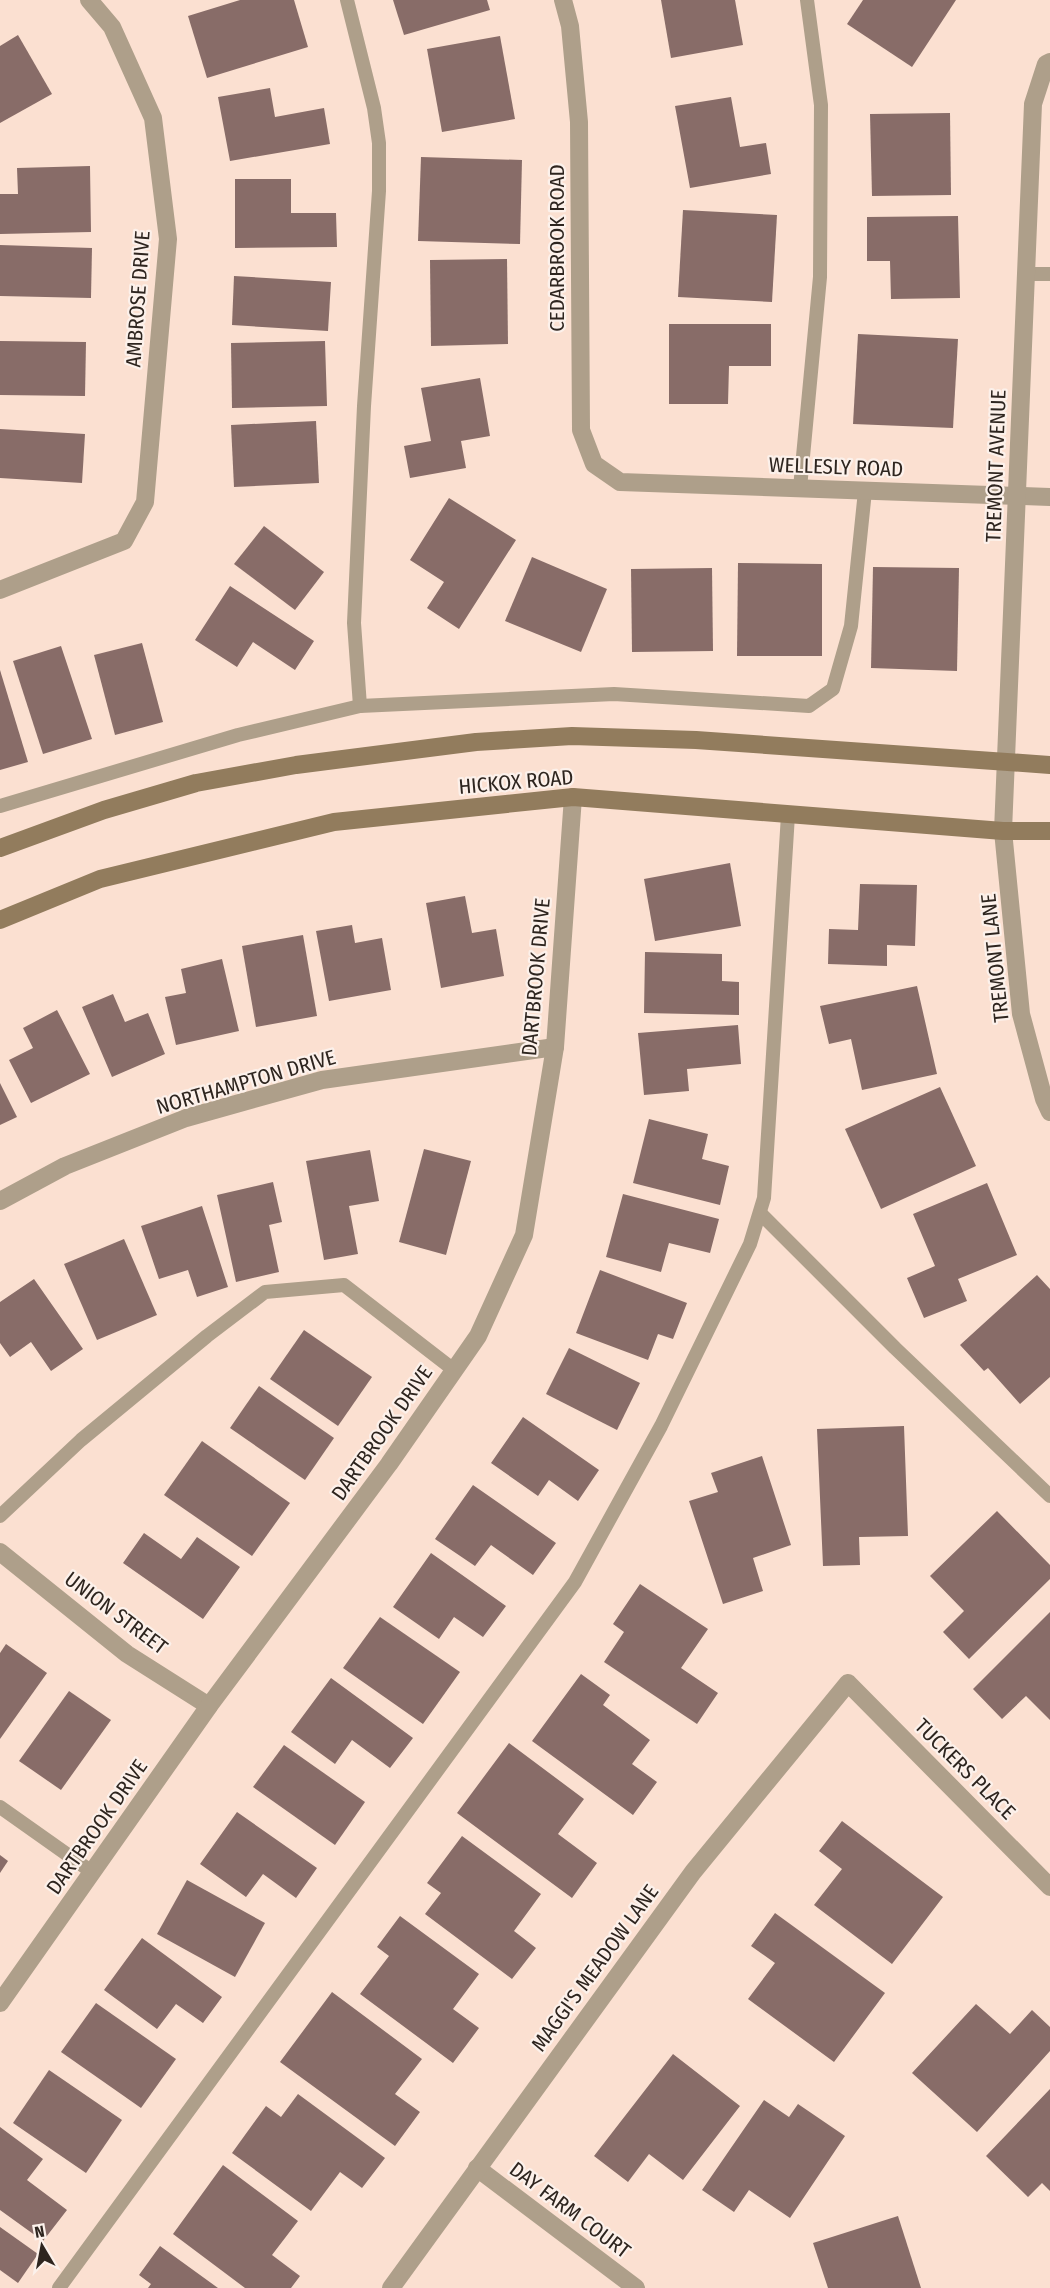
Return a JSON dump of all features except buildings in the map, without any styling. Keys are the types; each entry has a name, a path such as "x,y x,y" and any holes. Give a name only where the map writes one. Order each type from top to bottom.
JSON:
{"street":[{"name":"AMBROSE DRIVE","path":"0,590 124,541 145,502 168,239 153,118 112,27 89,0"},
{"name":"CEDARBROOK ROAD","path":"563,0 570,26 579,122 581,430 594,464 620,482"},
{"name":"TREMONT AVENUE","path":"1003,831 1033,104 1046,64 1050,62"},
{"name":"WELLESLY ROAD","path":"620,482 1050,497"},
{"name":"HICKOX ROAD","path":"0,848 104,810 196,783 296,765 476,742 572,736 696,740 1050,765"},
{"name":"HICKOX ROAD","path":"0,920 100,879 334,822 573,798 1003,831 1050,831"},
{"name":"DARTBROOK DRIVE","path":"0,2003 209,1706 389,1464 478,1336 524,1235 555,1047 573,798"},
{"name":"TREMONT LANE","path":"1003,831 1021,1014 1044,1100 1050,1112"},
{"name":"NORTHAMPTON DRIVE","path":"0,1201 65,1166 186,1118 322,1080 555,1047"},
{"name":"UNION STREET","path":"0,1552 127,1654 209,1706"},
{"name":"TUCKERS PLACE","path":"848,1683 1050,1887"},
{"name":"MAGGI'S MEADOW LANE","path":"391,2288 693,1872 848,1683"},
{"name":"DAY FARM COURT","path":"477,2168 636,2288"}],"lane":[{"path":"347,0 371,96 379,143 379,191 364,406 354,623 360,706"},
{"path":"800,488 820,277 821,105 807,0"},
{"path":"1026,274 1050,274"},
{"path":"0,806 238,735 360,706 614,693 809,706 833,689 851,626 865,490"},
{"path":"59,2288 575,1582 661,1426 750,1244 764,1198 788,814"},
{"path":"760,1213 895,1348 1050,1496"},
{"path":"0,1516 81,1440 207,1336 265,1292 344,1285 454,1370"},
{"path":"0,1807 92,1872"}]}
